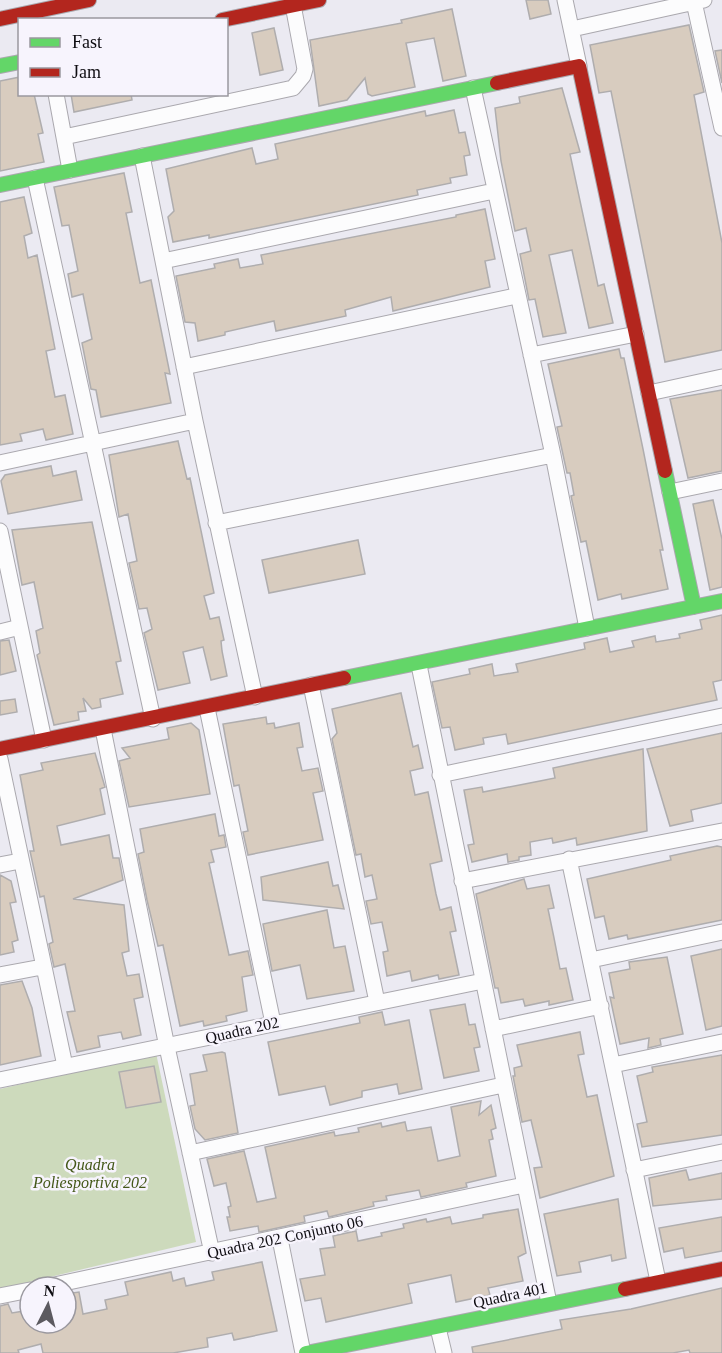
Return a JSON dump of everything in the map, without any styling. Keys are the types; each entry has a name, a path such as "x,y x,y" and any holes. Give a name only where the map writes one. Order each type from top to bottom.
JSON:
{"street":[{"path":"0,19 89,0"},
{"path":"228,19 319,0"},
{"path":"565,0 694,607"},
{"path":"572,29 699,1 722,129"},
{"path":"64,137 293,88 303,76 305,69 293,5"},
{"path":"0,57 11,64"},
{"path":"0,185 579,66"},
{"path":"473,88 516,296 553,455 587,628"},
{"path":"56,96 70,170"},
{"path":"142,156 216,523 255,697"},
{"path":"35,178 153,719"},
{"path":"163,261 494,191"},
{"path":"184,367 516,296"},
{"path":"531,355 636,334"},
{"path":"649,393 722,377"},
{"path":"0,463 195,421"},
{"path":"216,523 553,455"},
{"path":"670,492 722,482"},
{"path":"0,531 44,740"},
{"path":"0,749 419,665 722,601"},
{"path":"0,632 20,627"},
{"path":"419,665 549,1303"},
{"path":"311,686 377,1002"},
{"path":"207,708 273,1023"},
{"path":"440,775 722,716"},
{"path":"103,729 167,1047 212,1253"},
{"path":"0,759 64,1066"},
{"path":"462,881 722,831"},
{"path":"569,859 658,1281"},
{"path":"0,865 20,861"},
{"path":"591,960 722,932"},
{"path":"0,975 42,966"},
{"name":"Quadra 202","path":"0,1080 483,981"},
{"path":"493,1029 601,1006"},
{"path":"613,1065 722,1042"},
{"path":"190,1153 503,1085"},
{"path":"634,1170 722,1152"},
{"name":"Quadra 202 Conjunto 06","path":"78,1280 280,1239 524,1185"},
{"path":"280,1239 305,1353"},
{"name":"Quadra 401","path":"305,1353 336,1350 549,1303 722,1269"},
{"path":"0,1296 18,1292"},
{"path":"438,1328 444,1353"}],"green space":[{"name":"Quadra Poliesportiva 202","path":"156,1053 196,1242 58,1275 18,1275 18,1285 0,1289 0,1089"}],"building":[{"path":"526,0 548,0 551,14 530,19"},
{"path":"452,9 466,76 443,81 434,38 406,43 415,87 372,96 368,94 365,78 347,100 319,106 310,40 402,23 401,20"},
{"path":"689,25 704,92 694,95 722,243 722,350 665,362 611,91 599,93 590,45"},
{"path":"274,28 283,70 260,75 252,33"},
{"path":"722,50 722,83 715,51"},
{"path":"18,77 18,96 34,96 43,133 38,134 44,162 0,171 0,81"},
{"path":"562,88 580,152 570,154 598,286 604,284 613,323 589,328 572,250 549,255 566,333 543,337 535,299 529,300 520,254 531,251 526,228 515,231 501,161 495,108 520,103 519,97"},
{"path":"71,96 131,96 132,100 74,112"},
{"path":"454,110 459,133 465,132 470,155 464,156 467,175 450,178 451,183 417,190 418,195 209,238 209,235 173,242 168,217 174,211 166,169 252,148 256,164 278,159 275,144 425,111 426,116"},
{"path":"124,173 132,212 126,213 140,283 151,280 170,374 165,373 171,403 101,417 96,390 91,389 82,343 92,339 83,294 72,297 68,274 78,271 69,225 62,226 54,187"},
{"path":"24,197 32,233 24,236 28,258 37,255 55,349 46,351 55,397 65,395 73,434 46,440 43,429 20,434 22,441 0,445 0,202"},
{"path":"485,209 495,259 485,261 490,287 393,311 391,297 345,310 346,316 276,331 274,321 225,332 225,335 198,341 195,323 185,322 176,276 215,268 214,264 238,259 240,268 263,264 261,255 456,217 456,215"},
{"path":"619,349 621,358 624,358 643,449 663,550 660,550 668,589 622,599 621,594 598,600 586,541 581,542 571,496 574,495 570,473 567,473 557,427 562,426 548,364"},
{"path":"722,390 722,471 688,478 670,399"},
{"path":"178,441 187,479 190,478 214,593 204,596 210,619 219,617 224,640 221,641 227,676 211,680 203,647 183,652 190,683 158,690 144,633 152,629 147,608 139,609 129,563 137,561 128,514 119,517 109,455"},
{"path":"51,466 53,476 76,471 82,500 8,514 1,481 5,475"},
{"path":"713,500 722,539 722,587 710,590 693,504"},
{"path":"92,522 121,661 116,662 123,694 100,699 101,707 92,709 83,698 86,711 78,712 79,720 54,725 37,655 40,653 36,631 43,628 34,582 22,585 12,530"},
{"path":"358,540 365,574 269,593 262,560"},
{"path":"722,615 722,680 713,682 717,700 508,744 506,734 483,738 484,744 455,750 450,727 442,728 432,682 470,674 469,669 492,664 494,676 518,672 516,664 585,649 584,643 607,638 610,652 634,647 632,641 655,636 656,642 680,638 679,634 702,629 700,620"},
{"path":"9,640 16,671 0,675 0,641"},
{"path":"401,693 413,747 418,745 423,768 410,771 415,795 428,792 442,861 430,864 436,894 440,910 451,907 456,931 450,932 459,975 439,979 438,975 412,981 410,971 387,976 383,952 388,951 382,922 371,924 366,901 377,899 372,875 365,877 361,854 356,855 332,739 337,733 332,709"},
{"path":"15,699 17,712 0,715 0,701"},
{"path":"266,717 267,724 274,723 275,728 299,723 303,747 297,748 302,771 318,768 323,791 313,793 323,840 248,855 243,832 248,831 239,785 234,786 223,724"},
{"path":"191,723 199,730 210,794 129,807 119,761 130,758 122,748 169,739 167,728"},
{"path":"722,733 722,803 691,810 693,821 670,826 647,749"},
{"path":"643,749 647,831 577,845 576,838 553,843 552,838 530,842 531,855 519,857 519,860 508,862 507,854 472,862 468,845 474,844 464,790 482,787 483,792 555,778 553,768"},
{"path":"95,753 105,787 100,789 105,814 57,826 61,845 109,835 113,858 119,858 123,880 73,899 124,905 129,951 122,953 127,976 139,974 143,997 134,999 141,1035 123,1039 121,1032 98,1036 100,1047 77,1052 67,1012 75,1011 65,964 54,967 49,944 53,942 44,896 40,897 30,851 34,851 20,775 43,770 41,763"},
{"path":"215,814 219,836 224,835 226,847 211,850 214,862 209,863 229,955 248,951 253,975 242,977 247,1011 226,1016 227,1021 204,1026 203,1021 180,1026 163,945 158,946 147,900 138,854 144,852 140,829"},
{"path":"717,846 722,847 722,920 628,939 627,935 609,939 604,916 595,918 587,879 671,860 670,856"},
{"path":"328,862 333,886 338,885 344,909 263,900 261,877"},
{"path":"0,875 11,881 16,902 10,903 18,940 12,942 14,952 0,955"},
{"path":"524,879 527,889 549,885 554,908 548,909 560,969 566,968 573,1000 549,1005 549,1001 525,1006 523,999 501,1003 498,988 495,988 476,894"},
{"path":"327,910 334,948 345,946 354,991 307,999 300,965 272,971 263,924"},
{"path":"722,949 722,1026 706,1030 691,956"},
{"path":"667,957 683,1034 660,1039 661,1045 648,1048 649,1038 620,1044 610,997 614,998 609,973 630,969 629,962"},
{"path":"22,981 32,1008 41,1056 0,1065 0,985"},
{"path":"465,1004 469,1025 475,1024 480,1047 474,1048 479,1071 444,1078 430,1010"},
{"path":"382,1012 385,1025 409,1020 422,1089 399,1094 397,1084 362,1091 362,1097 330,1105 325,1086 279,1095 268,1042 360,1023 359,1017"},
{"path":"580,1032 584,1054 578,1055 587,1097 597,1095 614,1176 540,1198 534,1168 542,1167 531,1120 522,1122 513,1076 515,1076 514,1068 522,1066 517,1045"},
{"path":"225,1053 238,1133 205,1140 195,1129 190,1106 195,1105 190,1074 207,1071 203,1055"},
{"path":"722,1055 722,1135 642,1147 637,1124 647,1122 637,1076 653,1072 652,1067"},
{"path":"154,1066 161,1102 126,1108 119,1072"},
{"path":"481,1101 479,1115 491,1105 496,1128 491,1130 493,1139 489,1140 496,1176 466,1183 467,1187 421,1197 419,1190 386,1196 387,1200 373,1202 374,1206 329,1217 327,1211 304,1216 305,1222 259,1232 258,1226 230,1231 227,1217 230,1217 228,1207 231,1206 226,1183 214,1186 207,1159 244,1151 257,1202 276,1198 265,1147 334,1132 335,1136 359,1132 358,1128 381,1123 382,1127 405,1122 407,1131 431,1127 438,1161 460,1156 451,1107"},
{"path":"686,1170 689,1180 722,1173 722,1199 653,1206 649,1178"},
{"path":"618,1199 626,1258 612,1261 611,1255 579,1262 581,1272 557,1276 544,1214"},
{"path":"518,1209 526,1253 518,1257 523,1281 488,1288 490,1295 456,1302 451,1275 408,1284 412,1303 326,1322 321,1298 305,1301 300,1279 325,1275 320,1249 335,1247 333,1236 356,1231 358,1241 382,1236 381,1233 404,1228 403,1224 426,1219 427,1222 450,1217 452,1224 483,1218 483,1215"},
{"path":"722,1217 722,1251 685,1258 683,1248 664,1252 659,1228"},
{"path":"262,1262 277,1331 234,1340 232,1333 207,1338 208,1347 173,1353 43,1353 41,1344 18,1350 19,1353 0,1353 0,1306 8,1304 12,1313 18,1312 18,1335 78,1335 78,1292 83,1314 107,1309 105,1300 128,1295 125,1282 171,1272 173,1281 184,1278 186,1286 214,1280 212,1272"},
{"path":"722,1288 722,1353 690,1353 689,1350 673,1353 473,1353 472,1347 562,1329 560,1320 631,1309"}],"traffic: fast":[{"path":"0,66 18,62"},
{"path":"0,185 497,83"},
{"path":"665,471 694,607"},
{"path":"344,678 722,601"},
{"path":"306,1353 625,1289"}],"traffic: jam":[{"path":"0,19 89,0"},
{"path":"228,19 319,0"},
{"path":"497,83 579,66 665,471"},
{"path":"0,749 344,678"},
{"path":"625,1289 722,1269"}]}
